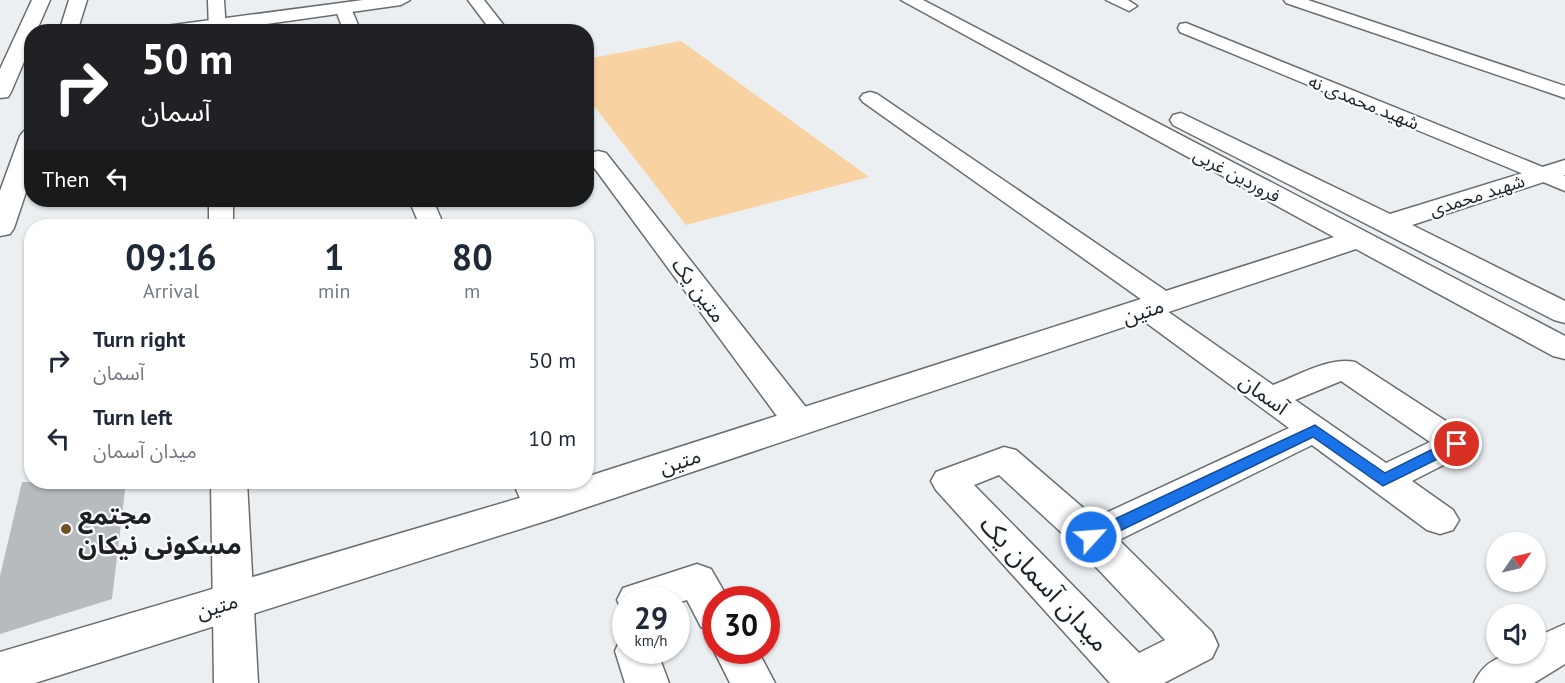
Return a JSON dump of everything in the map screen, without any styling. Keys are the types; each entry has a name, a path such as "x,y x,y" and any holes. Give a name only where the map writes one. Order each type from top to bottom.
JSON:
{"street":[{"path":"30,24 41,0"},
{"path":"70,24 78,0"},
{"path":"216,0 218,24"},
{"path":"243,24 401,0"},
{"path":"476,0 495,24"},
{"name":"فروردین غربی","path":"910,0 1373,231 1565,314"},
{"name":"فروردین غربی","path":"942,0 1373,231 1565,349"},
{"path":"1292,0 1565,92"},
{"path":"343,8 350,24"},
{"name":"شهید محمدی نه","path":"1186,28 1557,175"},
{"path":"0,92 24,38"},
{"name":"آسمان","path":"870,98 1156,306 1270,398 1440,520"},
{"name":"متین یک","path":"598,158 800,423"},
{"path":"0,228 24,159"},
{"name":"شهید محمدی","path":"1373,231 1557,175"},
{"name":"متین","path":"594,478 800,423 1156,306 1373,231"},
{"path":"1270,398 1344,369 1457,444 1383,480"},
{"path":"1091,537 1315,430"},
{"name":"میدان آسمان یک","path":"1004,459 1091,537 1197,645 1133,677 949,481 1004,459"},
{"path":"229,489 236,683"},
{"name":"متین","path":"0,672 233,601 555,489"},
{"path":"679,586 697,580 702,589"},
{"path":"1496,683 1565,642"},
{"path":"640,664 647,683"},
{"path":"742,664 753,683"}],"shaded area":[{"path":"681,41 869,177 686,225 594,106 594,58"}],"building":[{"name":"مجتمع مسکونی نیکان","path":"22,482 24,482 24,489 125,489 112,599 0,634 0,576"}],"place":[{"name":"مجتمع مسکونی نیکان","path":"66,529"}],"route":[{"path":"1091,537 1315,430 1383,480 1457,444"}]}
